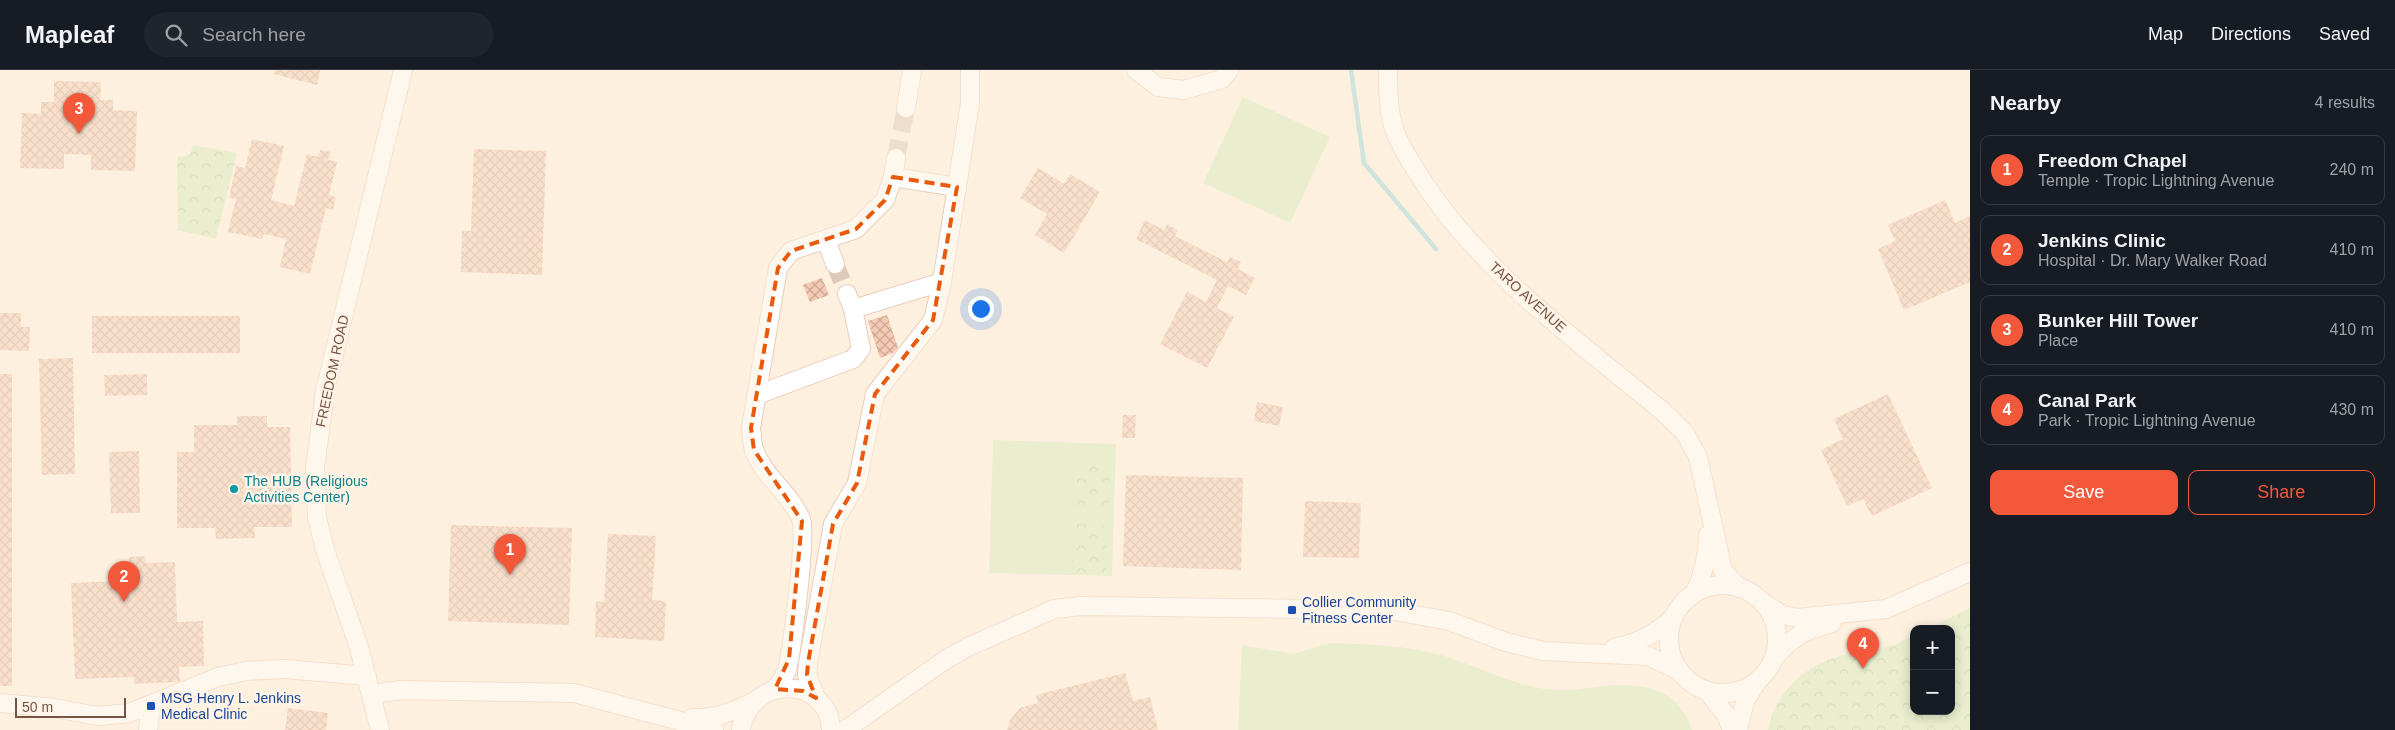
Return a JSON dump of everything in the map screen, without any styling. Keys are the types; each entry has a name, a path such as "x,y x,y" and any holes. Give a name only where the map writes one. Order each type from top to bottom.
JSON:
{"street":[{"name":"FREEDOM ROAD","path":"380,730 359,647 325,550 318,518 315,468 325,390 403,70"},
{"path":"906,108 912,70"},
{"path":"832,730 807,675 833,524 857,483 876,394 934,320 942,282 970,103 970,70"},
{"path":"1136,70 1158,86 1184,90 1222,79 1230,70"},
{"name":"TARO AVENUE","path":"1388,70 1388,96 1396,132 1411,163 1444,212 1498,272 1661,410 1685,433 1698,457 1707,497"},
{"path":"775,689 782,680 789,659 803,544 802,521 793,502 769,475 754,450 751,428 778,268 791,251 856,229 884,200 893,177 896,158"},
{"path":"893,177 957,187"},
{"path":"826,240 835,264"},
{"path":"757,395 853,360 861,349 850,302 942,282"},
{"path":"1707,497 1723,571 1739,588 1783,616 1796,618 1886,609"},
{"path":"1694,594 1704,576 1708,559 1707,497"},
{"path":"1738,730 1745,701 1772,661 1789,641 1803,632 1886,609 1970,572"},
{"path":"1581,652 1627,645 1656,634 1673,618 1682,604 1694,594 1714,586 1739,588"},
{"path":"1762,602 1770,614 1775,627 1776,647 1772,661"},
{"path":"845,730 872,713 945,660 968,647 1054,609 1082,606 1390,610 1449,620 1506,642 1543,651 1648,656 1678,670 1691,683 1707,691 1732,693 1744,689 1759,679"},
{"path":"1673,618 1669,642 1678,670"},
{"path":"0,703 54,708 98,716 129,713 218,677 246,671 285,670 367,676"},
{"path":"741,730 745,714 754,702 763,694 775,689 789,688 804,691 839,717 855,718 872,713"},
{"path":"372,694 401,690 574,693 714,730"},
{"path":"1707,691 1726,715 1732,730"},
{"path":"674,718 705,718 730,713 754,702"},
{"path":"148,730 150,706"}],"highlighted area":[{"path":"893,177 957,187 933,320 875,394 857,483 833,524 808,663 807,675 816,698 803,691 775,689 789,659 802,521 754,450 751,428 778,268 791,251 856,229 885,200"}],"green space":[{"path":"1243,97 1330,137 1290,223 1203,183"},
{"path":"193,145 237,153 216,239 178,230 177,157 190,155"},
{"path":"993,440 1116,444 1112,576 989,573"},
{"path":"1076,459 1110,460 1109,508 1074,507"},
{"path":"1073,524 1107,525 1106,573 1072,572"},
{"path":"1970,608 1970,730 1768,730 1778,702 1795,680 1807,671 1832,658 1879,649 1910,637 1910,715 1955,715 1955,625 1935,625"},
{"path":"1328,643 1413,649 1441,655 1506,679 1546,689 1560,690 1614,685 1641,686 1662,693 1673,700 1683,711 1692,730 1238,730 1242,645 1294,654"}],"building":[{"path":"275,70 320,70 317,85 274,74"},
{"path":"54,81 101,82 100,100 113,100 113,110 137,111 135,171 91,170 91,155 64,154 64,169 20,168 22,113 41,114 41,102 54,102"},
{"path":"252,139 284,146 271,200 294,206 307,154 318,157 320,150 331,152 328,160 337,162 329,195 336,197 333,210 326,208 310,274 280,267 286,239 264,234 262,239 228,232 236,199 229,198 236,166 245,168"},
{"path":"474,149 546,151 542,275 461,272 462,231 471,231"},
{"path":"1038,168 1064,184 1070,174 1100,192 1064,253 1035,235 1047,214 1020,198"},
{"path":"1945,200 1955,223 1970,216 1970,282 1904,310 1878,249 1895,241 1888,225"},
{"path":"1145,220 1164,230 1167,224 1178,230 1175,236 1227,262 1230,257 1241,262 1238,269 1255,278 1246,295 1228,286 1217,308 1234,317 1207,368 1160,344 1187,292 1206,302 1217,280 1136,239"},
{"path":"822,278 829,295 810,302 803,285"},
{"path":"0,313 21,313 21,327 30,327 29,351 0,350"},
{"path":"887,315 898,348 893,353 880,358 868,321"},
{"path":"92,316 240,316 240,353 92,353"},
{"path":"73,358 75,474 42,475 39,359"},
{"path":"0,374 12,374 12,686 0,686"},
{"path":"147,374 147,395 105,396 104,375"},
{"path":"1888,394 1932,488 1872,516 1863,499 1847,506 1821,450 1843,439 1834,419"},
{"path":"1257,402 1283,407 1279,426 1254,421"},
{"path":"1123,415 1136,415 1135,438 1122,438"},
{"name":"The HUB (Religious Activities Center)","path":"237,416 267,416 267,427 290,427 292,527 254,527 255,538 216,539 215,528 177,528 177,452 194,452 194,425 237,425"},
{"path":"139,451 140,513 111,513 109,452"},
{"path":"1126,475 1243,478 1241,570 1123,566"},
{"path":"1305,501 1361,503 1359,558 1303,557"},
{"path":"451,525 572,528 569,625 448,621"},
{"path":"608,534 656,536 652,600 666,601 664,641 595,637 596,601 604,602"},
{"path":"145,556 146,563 175,562 177,622 203,621 204,666 179,667 180,681 176,682 134,684 134,677 75,679 71,583 122,581 122,566 129,565 129,557"},
{"path":"1125,673 1133,701 1150,697 1158,730 1007,730 1010,720 1020,708 1038,703 1036,695"},
{"path":"288,708 328,713 326,730 285,730"}],"waterway":[{"path":"1351,70 1364,163 1436,249"}],"tunnel":[{"path":"896,158 906,108"},
{"path":"835,264 847,294"}],"place":[{"name":"Bunker Hill Tower","path":"79,134"},
{"name":"The HUB (Religious Activities Center)","path":"234,489"},
{"name":"Freedom Chapel","path":"510,575"},
{"name":"Jenkins Clinic","path":"124,602"},
{"name":"Collier Community Fitness Center","path":"1292,610"},
{"name":"Canal Park","path":"1863,669"},
{"name":"MSG Henry L. Jenkins Medical Clinic","path":"151,706"}]}
